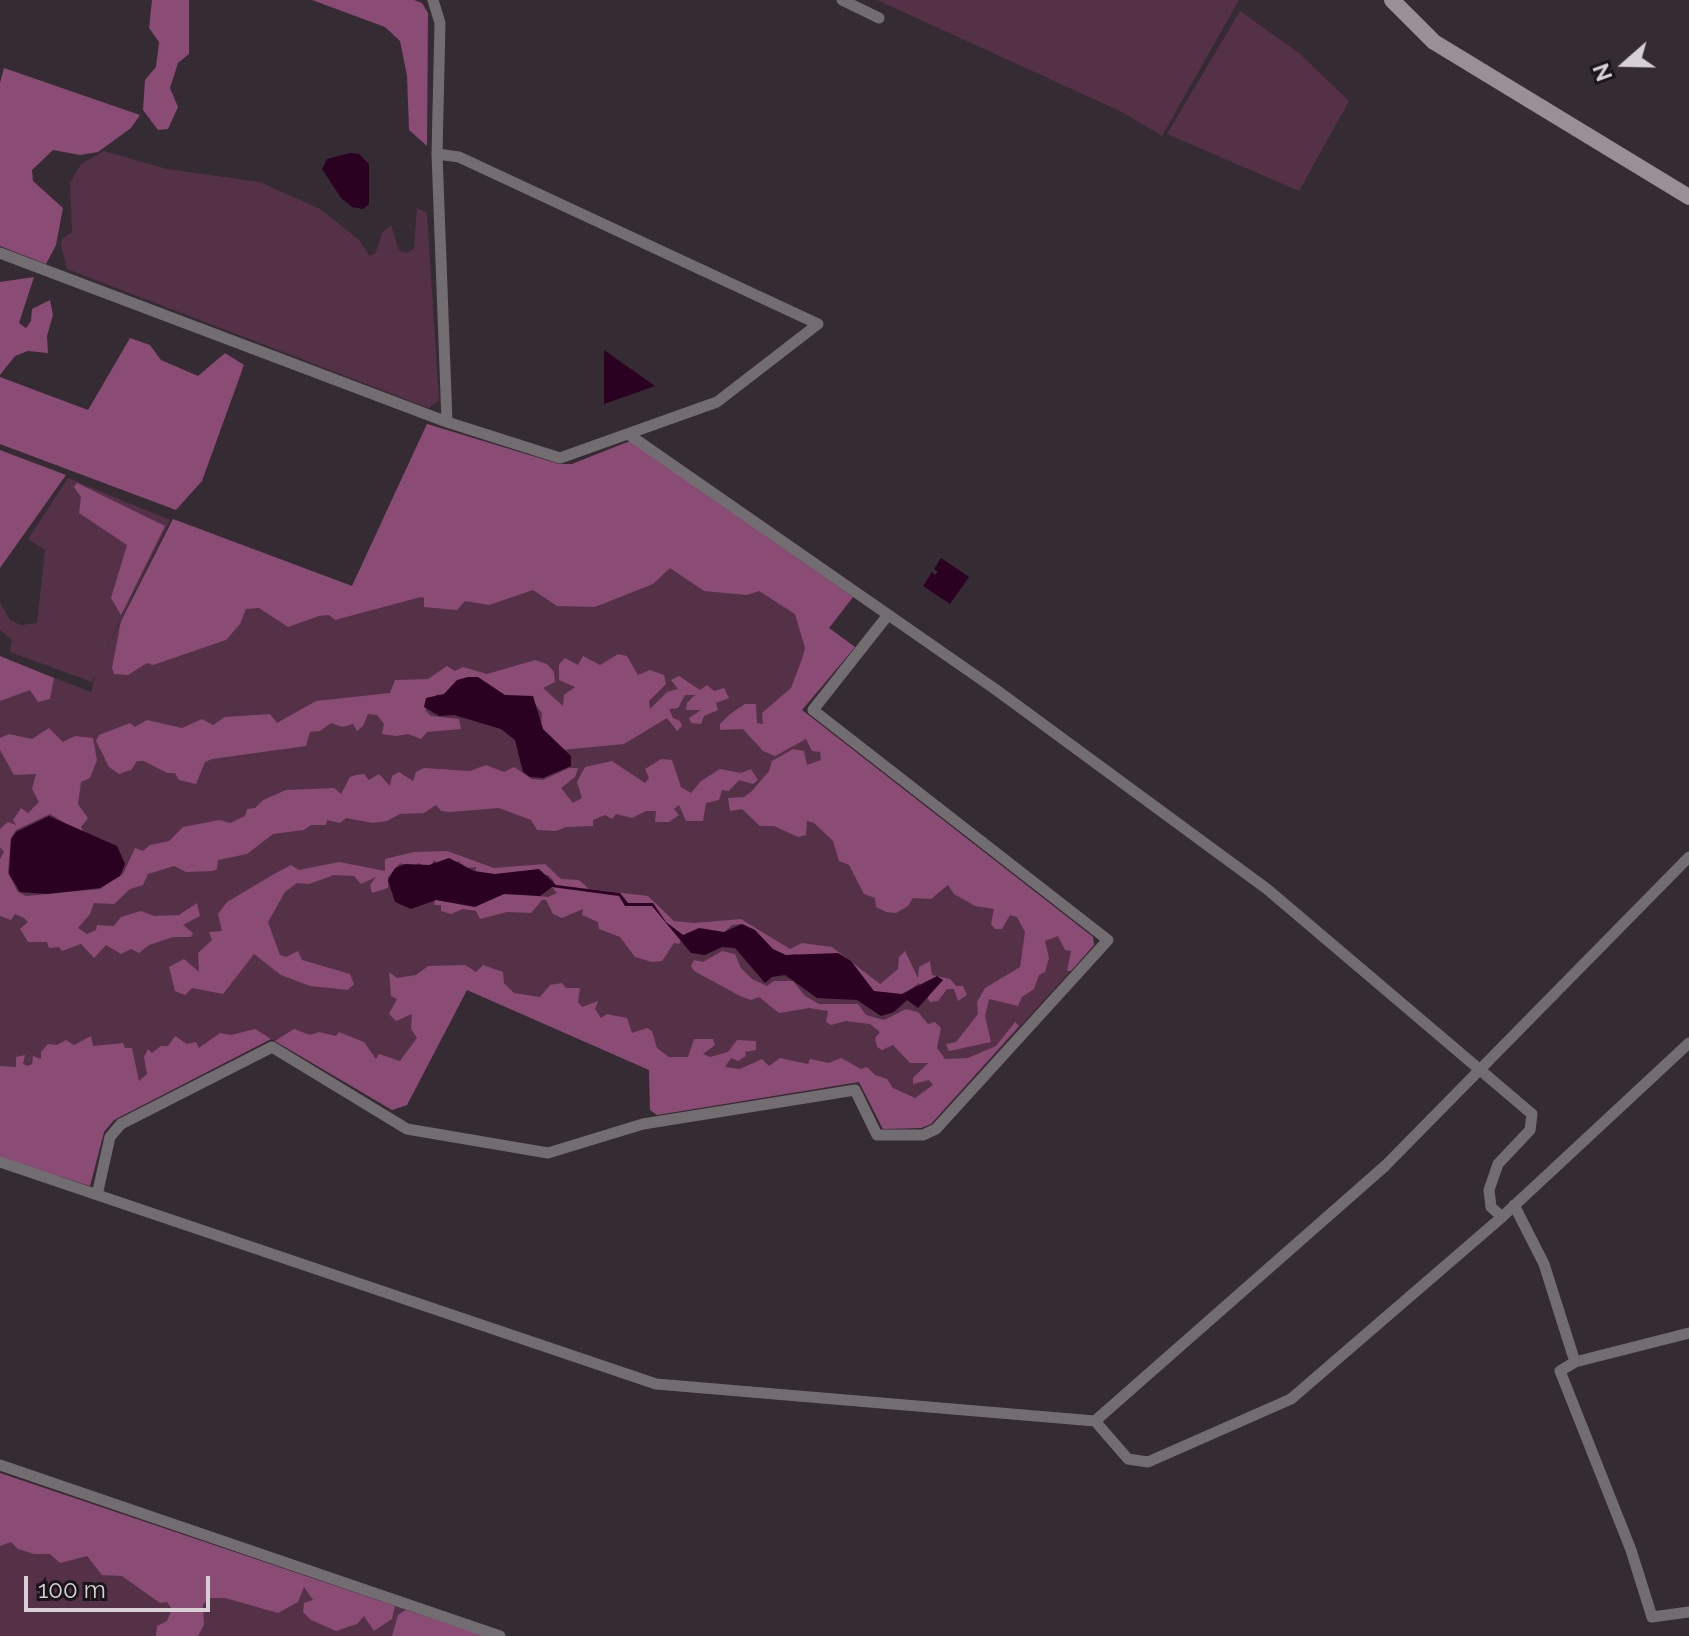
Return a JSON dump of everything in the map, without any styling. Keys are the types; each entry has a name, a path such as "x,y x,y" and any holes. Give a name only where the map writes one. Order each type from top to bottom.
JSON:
{"street":[{"path":"433,0 440,23 437,154 447,422"},
{"path":"842,0 879,18"},
{"path":"1392,0 1434,42 1689,197"},
{"path":"0,253 447,422 560,458 631,436 729,396 818,324 459,157 437,154"},
{"path":"631,436 888,615 1267,889 1532,1114 1530,1130 1498,1164 1489,1190 1491,1207 1502,1217"},
{"path":"97,1195 110,1137 121,1124 272,1047 407,1129 548,1153 643,1124 855,1090 877,1135 923,1135 936,1129 1108,940 813,710 888,615"},
{"path":"1095,1421 1385,1166 1689,857"},
{"path":"0,1162 662,1386 1095,1421 1128,1459 1148,1462 1291,1399 1502,1217 1689,1043"},
{"path":"1514,1205 1544,1264 1575,1362"},
{"path":"1689,1333 1575,1362 1560,1371 1631,1550 1652,1617 1689,1612"},
{"path":"0,1465 500,1636"}],"shaded area":[{"path":"152,0 189,0 189,54 178,63 170,88 178,107 168,129 158,130 143,110 145,80 156,67 159,42 149,28"},
{"path":"312,0 414,0 422,3 428,13 427,146 409,130 407,76 400,41 385,27"},
{"path":"877,0 1239,0 1162,136 1122,112"},
{"path":"1240,11 1299,53 1349,101 1299,191 1167,134"},
{"path":"4,68 140,115 131,128 98,152 80,155 53,150 32,170 33,181 63,208 56,245 46,264 0,246 0,83"},
{"path":"104,151 167,169 260,182 320,209 358,239 370,256 376,252 382,233 391,225 399,251 406,253 414,249 417,208 427,213 439,400 429,408 67,269 61,245 62,239 72,232 70,183 81,164"},
{"path":"359,154 369,164 369,204 363,209 352,207 341,198 322,169 327,159"},
{"path":"34,277 19,323 26,328 31,321 32,309 50,300 53,315 47,336 48,353 28,351 15,356 0,375 0,282"},
{"path":"130,338 150,345 161,360 198,376 225,353 244,365 202,481 176,510 0,444 0,377 88,410"},
{"path":"604,350 655,386 604,404"},
{"path":"427,424 559,464 572,464 630,441 853,597 829,628 855,647 802,710 1093,937 1094,945 931,1124 921,1128 883,1129 859,1082 657,1115 650,1110 649,1070 467,990 407,1105 392,1110 271,1039 114,1120 104,1132 90,1186 0,1157 0,657 91,692 96,672 92,682 10,652 12,640 0,630 0,603 10,620 21,625 37,623 45,550 28,539 68,478 170,520 97,668 173,519 352,586"},
{"path":"427,424 559,464 572,464 630,441 853,597 829,628 855,647 802,710 1093,937 1094,945 1071,971 1067,971 1071,951 1065,950 1058,936 1045,941 1049,958 1045,972 1039,975 1034,989 1022,997 1018,1006 989,999 985,1016 991,1042 949,1051 946,1044 956,1042 978,1014 977,1002 985,988 1020,967 1025,932 1017,917 1010,915 1002,929 995,929 991,924 994,909 975,906 954,894 948,885 931,899 913,898 908,906 896,913 886,912 876,907 875,898 864,894 849,865 839,861 833,841 814,823 807,821 806,835 798,837 774,826 760,826 742,809 730,811 728,798 744,797 752,791 769,771 772,761 793,749 804,751 807,765 821,760 820,752 812,751 806,739 775,756 763,751 743,729 720,730 720,724 745,704 756,704 757,723 763,724 762,713 791,688 802,659 805,648 795,614 759,591 747,595 704,591 670,568 653,584 595,607 557,606 533,590 489,605 465,601 457,610 424,607 424,598 421,597 335,620 329,615 319,616 288,627 259,608 246,609 240,624 226,640 153,665 147,663 128,675 114,674 112,668 121,621 173,519 352,586"},
{"path":"0,450 66,475 0,568"},
{"path":"77,483 165,526 121,615 111,598 127,545 79,513 81,497 74,487"},
{"path":"941,558 969,577 950,604 923,586 932,572 935,575 938,572 934,569"},
{"path":"618,654 627,656 638,675 650,670 664,675 666,684 649,701 650,709 667,692 678,689 671,680 679,676 700,690 707,685 714,691 724,688 729,698 716,703 718,710 704,716 701,724 691,723 689,718 701,710 686,710 687,703 695,695 685,695 678,708 669,709 682,726 677,731 667,718 624,744 562,750 541,728 542,713 530,697 447,698 437,694 425,710 431,716 459,719 461,729 427,732 421,739 408,734 382,734 384,724 377,715 368,714 357,731 353,724 342,727 331,723 320,731 310,732 306,746 212,759 205,762 196,784 179,780 175,773 167,773 144,761 137,761 131,770 119,774 109,767 96,741 99,735 130,723 135,727 147,720 182,728 202,719 213,725 225,717 270,714 277,723 316,701 390,693 395,680 428,679 447,666 455,671 463,667 487,674 535,660 547,664 554,672 555,682 543,688 563,706 564,695 575,687 559,680 559,664 565,658 578,665 583,656 600,665"},
{"path":"0,656 54,678 50,699 38,702 30,690 0,701"},
{"path":"478,677 505,695 533,696 543,729 571,756 571,766 543,778 530,777 523,772 515,740 501,729 454,715 439,716 424,707 426,698 444,694 457,680"},
{"path":"49,728 63,742 75,736 93,738 97,760 90,778 81,782 78,804 88,818 81,827 84,832 105,842 69,832 71,827 50,814 16,830 11,838 8,873 18,892 26,896 100,889 123,874 135,848 143,851 150,845 169,841 183,827 219,820 230,823 245,816 247,809 255,808 263,800 286,790 334,788 341,794 350,777 356,775 364,774 369,780 379,774 390,786 392,776 399,772 413,781 416,772 424,768 470,771 486,765 504,772 514,767 532,779 543,780 569,768 578,768 575,777 561,788 573,803 582,798 577,782 585,767 612,761 645,783 649,778 645,769 661,759 672,760 681,787 691,793 701,781 720,769 741,773 751,769 758,780 753,784 739,780 729,791 722,790 719,800 706,803 703,821 686,821 679,805 674,809 679,815 669,822 655,822 656,811 646,811 632,818 616,814 612,819 605,815 593,820 593,826 537,830 531,820 499,808 450,812 441,811 436,805 424,813 400,814 387,821 373,823 346,818 340,823 327,820 326,825 311,825 304,830 273,834 247,854 218,860 217,869 212,871 186,872 174,866 148,874 143,885 130,889 114,904 94,903 90,914 78,928 87,934 96,930 97,925 114,926 121,917 141,911 154,916 179,915 197,903 200,916 183,925 193,933 191,937 173,937 149,945 139,953 131,949 121,954 106,945 94,958 81,944 62,951 59,947 49,948 47,942 28,942 20,929 28,922 24,918 15,914 11,920 0,916 0,859 4,852 0,847 0,829 8,822 16,825 13,820 21,808 28,813 39,802 32,789 36,774 14,775 0,750 0,738 9,734 32,739"},
{"path":"49,816 117,846 125,864 120,876 100,888 47,894 20,892 9,874 11,839 16,832"},
{"path":"447,851 494,868 545,864 561,879 579,880 589,889 648,896 674,921 694,923 741,919 790,949 802,943 832,947 880,984 898,969 899,957 905,951 918,978 919,967 930,961 932,975 963,986 967,995 958,1001 954,989 947,989 938,1001 930,1002 919,983 902,995 864,993 868,985 864,980 797,954 779,956 740,924 732,925 720,936 682,939 679,944 674,943 662,961 652,962 635,957 620,937 599,929 598,922 582,915 583,909 562,918 553,914 546,900 542,900 531,913 507,912 480,919 476,911 463,909 451,914 441,911 441,905 434,905 435,898 470,906 507,893 548,897 557,893 551,886 554,881 548,875 513,875 505,883 475,875 476,867 467,868 458,861 444,870 434,860 430,868 418,863 413,869 400,863 388,877 388,888 372,893 370,885 376,877 361,884 354,876 334,875 309,884 297,883 285,892 268,922 280,955 286,957 298,951 302,960 350,974 354,984 348,990 310,986 281,975 254,954 223,994 192,988 185,995 175,991 169,967 184,959 199,972 198,953 212,940 209,932 222,931 218,914 227,902 291,865 299,870 339,862 385,871 385,859 414,852"},
{"path":"449,858 474,871 495,874 539,869 556,885 620,893 628,903 653,903 666,922 683,935 699,928 724,932 742,924 755,930 773,949 786,955 838,953 851,961 874,991 902,994 937,976 943,980 918,1008 907,1000 894,1012 881,1016 857,1000 817,998 785,975 772,977 765,983 735,948 722,947 705,955 691,953 652,906 625,906 619,896 552,887 540,896 504,894 475,907 436,900 411,909 395,902 388,880 395,868 405,864 429,865"},
{"path":"722,951 735,954 741,968 752,979 767,986 774,981 793,981 805,996 819,1004 858,1004 866,1015 884,1020 906,1009 918,1012 928,1024 935,1022 941,1028 937,1048 945,1059 968,1058 996,1046 1015,1022 1019,1026 931,1124 921,1128 883,1129 859,1082 657,1115 650,1110 649,1070 467,990 407,1105 392,1110 275,1041 294,1029 310,1035 319,1032 336,1036 339,1032 364,1042 376,1059 379,1054 400,1061 417,1038 411,1029 412,1014 396,1021 389,1014 397,999 391,996 389,972 397,978 416,975 428,966 465,965 476,972 483,965 503,972 504,983 514,993 540,997 550,985 562,983 566,988 580,988 578,1002 582,1007 598,1001 595,1009 601,1018 607,1014 627,1018 632,1033 647,1028 652,1031 657,1048 669,1057 688,1057 694,1039 713,1039 715,1045 703,1054 710,1057 728,1052 737,1040 756,1041 756,1050 745,1052 746,1056 738,1061 731,1058 725,1067 740,1069 762,1059 769,1066 780,1058 808,1064 810,1059 829,1063 841,1058 861,1069 867,1067 875,1075 887,1079 893,1088 915,1098 933,1085 929,1080 913,1084 913,1078 928,1063 910,1063 893,1045 882,1050 877,1047 875,1038 880,1032 870,1024 846,1021 831,1025 826,1022 828,1011 809,1008 779,1013 759,997 751,1000 740,996 694,971 691,966 694,960 703,962"},
{"path":"255,1029 271,1039 114,1120 104,1132 90,1186 0,1157 0,1066 16,1067 16,1057 25,1055 23,1064 28,1066 32,1064 33,1056 41,1059 41,1052 48,1044 57,1045 66,1040 74,1045 91,1036 93,1046 123,1043 125,1048 132,1048 139,1081 147,1074 144,1057 148,1049 152,1053 161,1046 168,1046 175,1036 187,1044 196,1042 199,1048 220,1033 231,1035"},
{"path":"0,1473 395,1606 486,1636 0,1636"},
{"path":"0,1473 395,1606 392,1619 374,1631 364,1616 357,1624 336,1631 311,1620 303,1612 304,1603 313,1600 304,1587 298,1602 278,1613 225,1598 209,1598 203,1605 204,1625 198,1636 156,1636 157,1626 167,1621 171,1608 167,1602 160,1603 122,1576 102,1575 87,1556 60,1563 50,1554 34,1554 18,1549 11,1542 0,1546"},
{"path":"406,1610 486,1636 392,1636 398,1615"}]}
